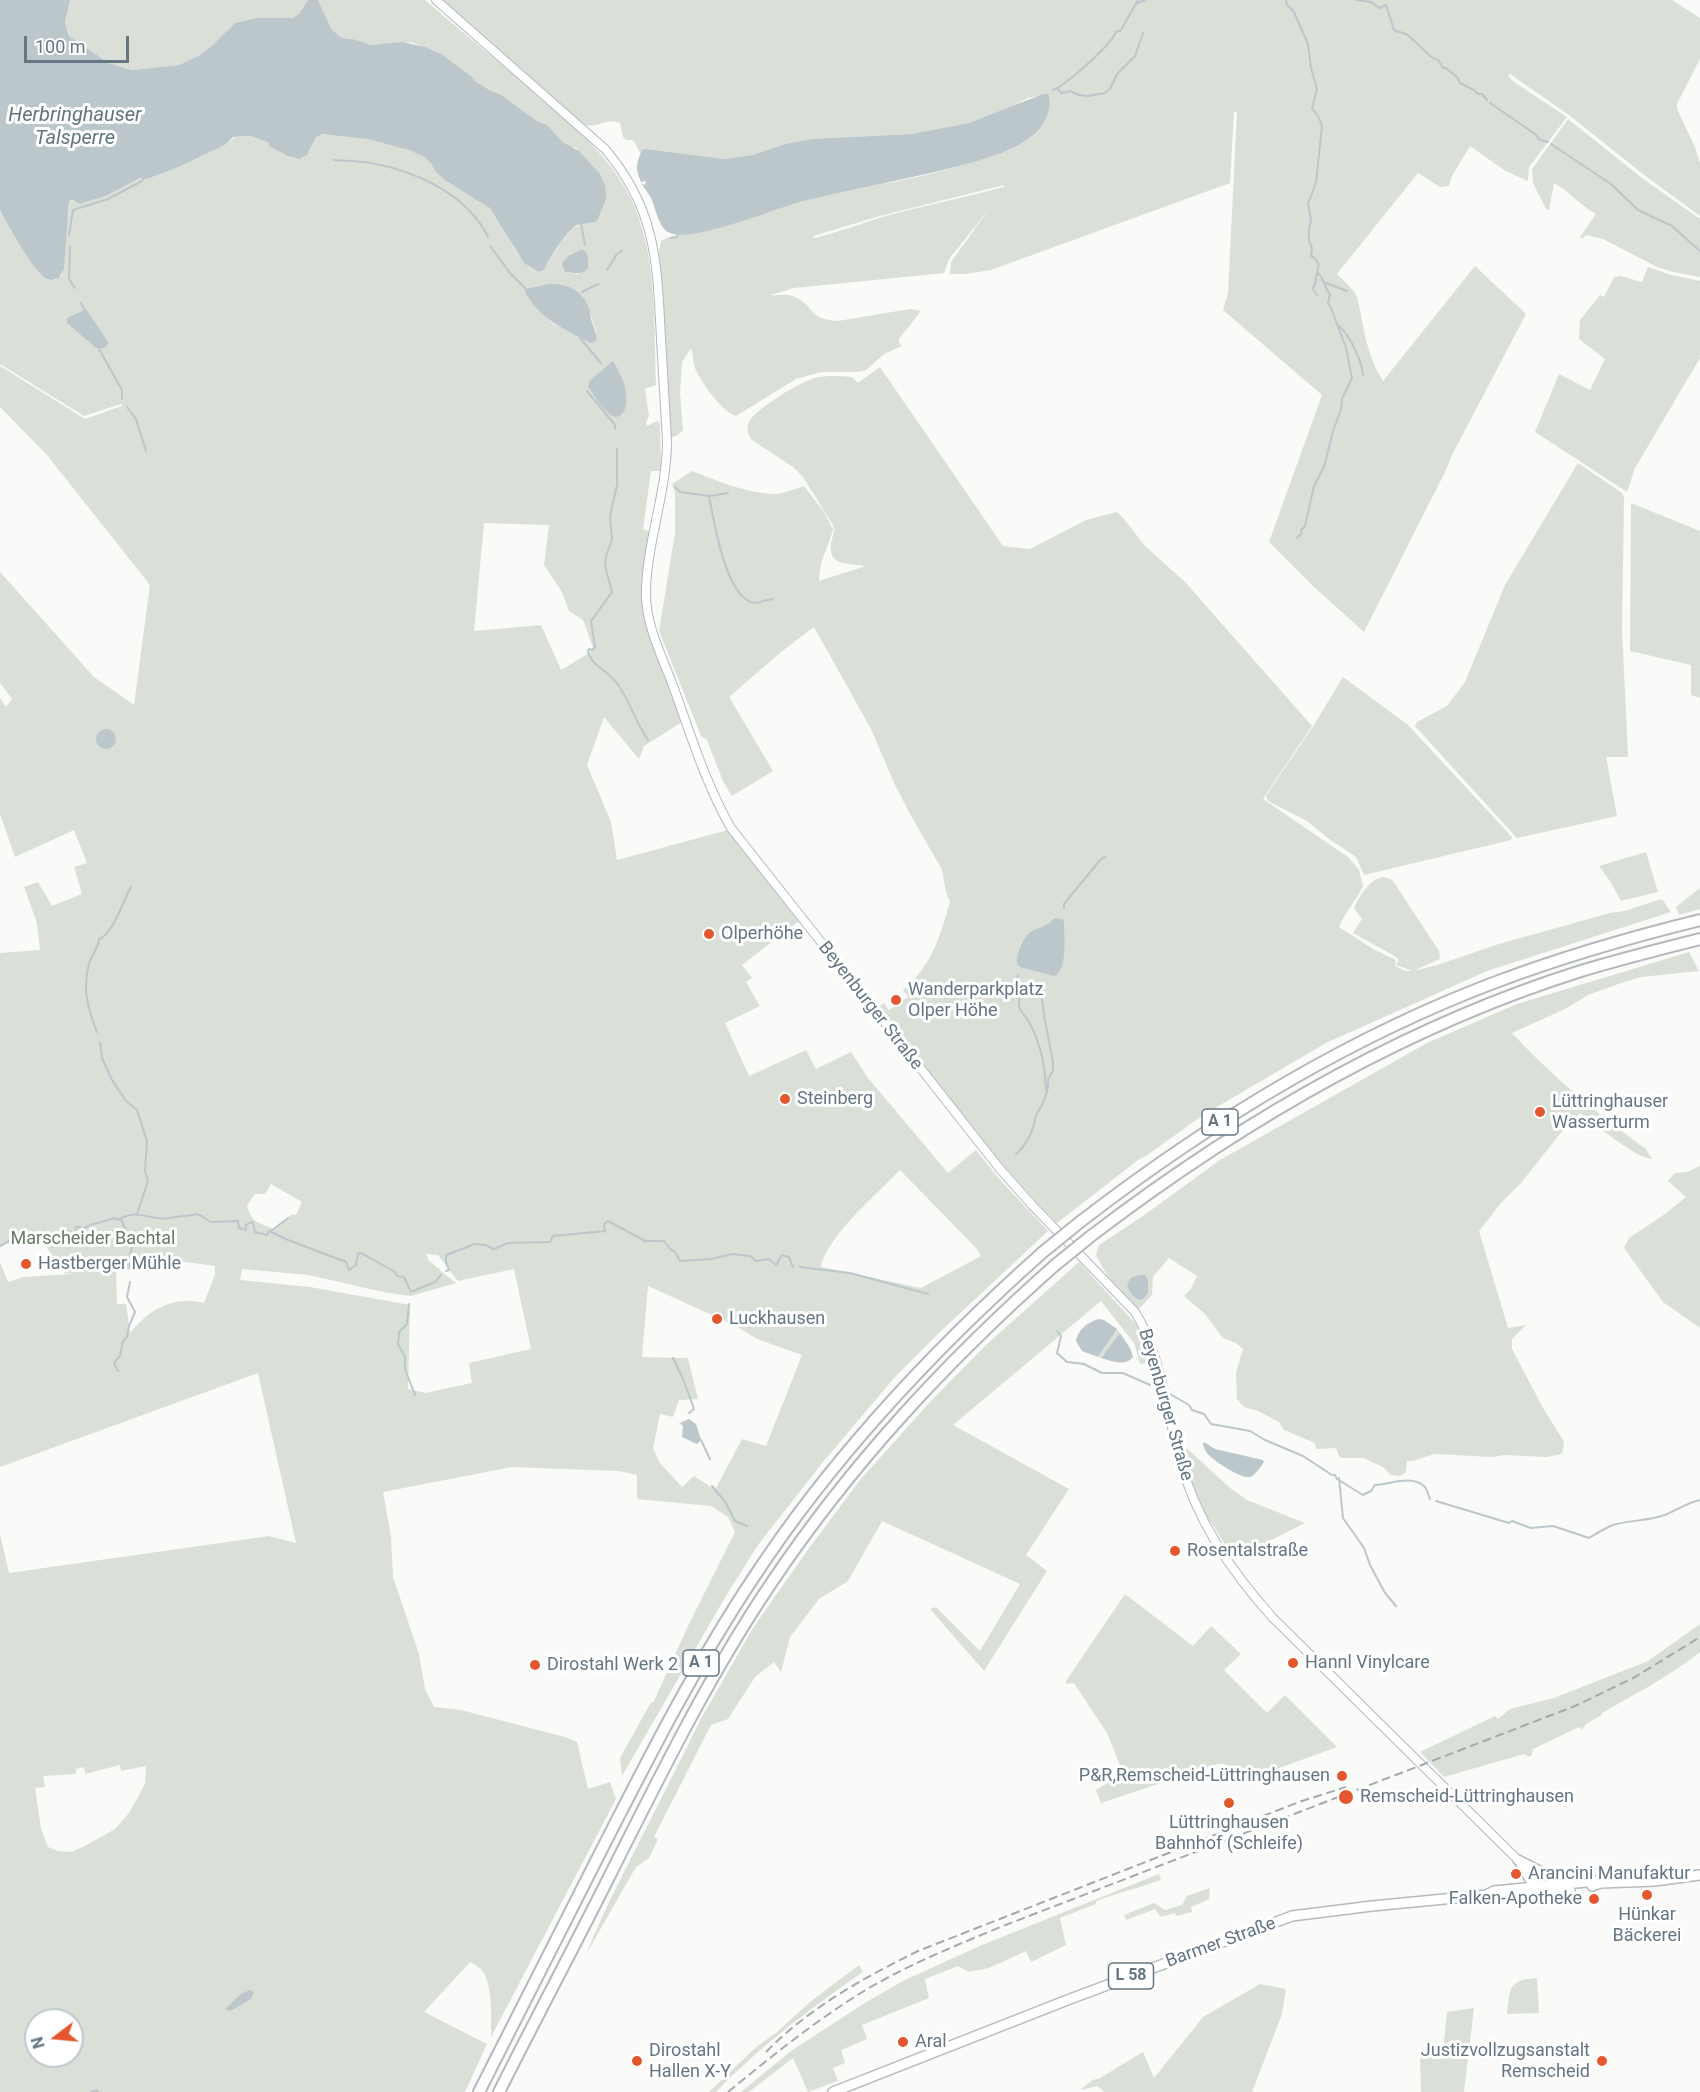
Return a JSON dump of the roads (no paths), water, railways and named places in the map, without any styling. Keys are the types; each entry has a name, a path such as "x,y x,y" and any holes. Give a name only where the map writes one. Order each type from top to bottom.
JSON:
{"highway":[{"name":"A 1","path":"479,2092 685,1690 754,1576 788,1528 883,1409 957,1330 1042,1252 1176,1150 1305,1071 1434,1008 1495,982 1576,954 1700,920"},
{"name":"A 1","path":"499,2092 701,1698 769,1586 836,1494 900,1417 970,1343 1054,1266 1178,1171 1315,1087 1379,1053 1506,998 1581,971 1700,939"}],"main road":[{"name":"Beyenburger Straße","path":"436,0 605,149 627,177 644,211 657,262 667,441 666,465 647,583 647,610 714,798 731,828 1000,1169 1135,1312 1150,1340 1179,1457 1194,1501 1215,1543 1238,1578 1273,1618 1518,1860"},
{"path":"1518,1860 1554,1878 1591,1878 1599,1882"},
{"path":"1518,1860 1526,1870 1535,1892"},
{"path":"1531,1868 1537,1879 1535,1892"},
{"name":"Barmer Straße","path":"833,2092 1070,1999 1292,1916 1486,1895 1495,1898 1599,1882 1655,1881 1700,1875"},
{"name":"Barmer Straße","path":"1655,1881 1670,1883 1700,1881"}],"water":[{"name":"Herbringhauser Talsperre","path":"0,0 70,0 65,23 69,36 109,63 132,70 179,65 212,46 235,23 256,18 293,18 299,14 308,0 318,0 332,30 342,38 371,45 403,42 425,47 441,54 475,81 500,94 537,121 547,125 564,143 579,151 600,174 605,186 606,199 597,221 573,228 558,246 544,270 538,272 524,263 490,208 446,181 424,157 409,150 368,139 323,134 316,137 307,155 299,159 288,156 269,146 269,143 251,136 233,137 225,145 179,167 147,179 140,178 106,196 80,204 69,201 64,269 59,278 49,280 39,273 27,256 0,210"},
{"path":"1048,94 1049,105 1042,126 1035,134 1007,151 955,167 803,201 697,233 681,235 670,233 663,227 651,198 641,183 645,185 646,181 641,182 637,169 642,150 647,149 724,159 752,155 785,144 811,139 911,134 969,123"},
{"path":"582,249 587,253 587,269 581,273 565,272 562,264 564,261"},
{"path":"549,284 573,289 582,296 589,308 596,341 590,343 553,323 525,292 526,289"},
{"path":"86,309 109,343 104,348 96,348 67,323 67,318"},
{"path":"613,361 626,395 625,409 617,417 606,411 588,387 589,381"},
{"path":"102,729 110,729 116,735 116,743 110,749 102,749 96,743 96,735"},
{"path":"1055,918 1062,919 1064,922 1064,953 1058,973 1054,976 1020,967 1017,958 1026,937"},
{"path":"1145,1275 1148,1280 1148,1293 1142,1300 1132,1295 1127,1285 1131,1278"},
{"path":"1099,1319 1117,1329 1098,1357 1082,1351 1076,1341 1084,1327"},
{"path":"1120,1333 1133,1357 1122,1363 1101,1358"},
{"path":"689,1419 696,1424 701,1440 697,1444 682,1437 683,1426 680,1423"},
{"path":"1204,1442 1215,1449 1264,1462 1252,1476 1240,1475 1210,1456 1204,1447"},
{"path":"250,1990 254,1992 251,1999 230,2011 225,2009 241,1994"}],"waterway":[{"path":"1053,90 1088,64 1106,46 1116,32 1121,30 1138,0"},
{"path":"1138,3 1145,0"},
{"path":"1286,0 1308,44 1317,89 1312,108 1322,126 1316,183 1308,204 1311,219 1309,230 1311,256 1318,262 1317,272 1330,294 1328,303 1346,348 1352,378 1342,399 1341,410 1324,467 1314,486 1305,526 1297,538"},
{"path":"1356,0 1371,2 1379,8 1386,5 1394,30 1408,35 1430,56 1439,61 1443,68 1457,77 1460,83 1482,94 1487,100"},
{"path":"1057,88 1061,93 1070,91 1088,96 1105,93 1110,89 1117,74 1135,56 1143,33"},
{"path":"1490,103 1535,134 1540,140 1548,142"},
{"path":"1551,144 1611,184 1638,210 1672,226 1700,251"},
{"path":"334,160 371,163 422,179 454,197 467,208 488,237"},
{"path":"69,235 73,210 108,199 144,178"},
{"path":"581,224 585,245"},
{"path":"671,238 677,237 678,234"},
{"path":"490,246 510,273 527,290"},
{"path":"70,247 69,279 75,288"},
{"path":"607,270 617,254 622,251"},
{"path":"1317,272 1315,285 1312,288 1317,295"},
{"path":"1326,283 1347,291"},
{"path":"582,292 598,284"},
{"path":"81,303 84,309"},
{"path":"1339,326 1355,349 1363,375"},
{"path":"580,338 601,363"},
{"path":"99,349 122,390 122,399"},
{"path":"587,391 615,425 615,429"},
{"path":"127,407 136,419 146,451"},
{"path":"617,449 617,485 610,516 612,540 605,566 612,592 591,621 595,647 592,650 589,649 588,652 593,661 613,678 621,689 648,740"},
{"path":"675,487 680,492 709,496 722,555 734,585 742,596 754,603 773,599"},
{"path":"710,496 728,493"},
{"path":"1064,909 1064,904 1105,857"},
{"path":"97,1032 87,998 86,982 89,964 99,939 109,931 131,887"},
{"path":"1018,975 1013,990 1019,998 1019,1007 1032,1027 1039,1045 1046,1090"},
{"path":"1016,1154 1029,1137 1048,1088 1048,1079 1053,1071 1040,985"},
{"path":"100,1042 102,1058 112,1080 126,1101 137,1110 147,1141 145,1171 148,1181 137,1214"},
{"path":"0,1246 13,1239 39,1238 45,1232 55,1240 59,1238 63,1229 75,1234 76,1227 80,1227 81,1230 90,1225 115,1218 118,1220 125,1216 138,1215 163,1219 198,1214 211,1222 238,1221 239,1228 246,1230 246,1225 251,1222 255,1232 267,1235 269,1231 346,1262 349,1270 356,1265 358,1254 361,1253 395,1272 397,1276 404,1277 411,1292 435,1282 441,1275"},
{"path":"271,1231 288,1218"},
{"path":"121,1219 132,1246 130,1269"},
{"path":"446,1271 449,1270 446,1255 475,1244 494,1249 508,1243 550,1242 553,1236 605,1231 604,1224 608,1221 645,1241 664,1241 680,1261 711,1259 732,1254 750,1256 756,1261 769,1259 776,1265 782,1255 789,1257 793,1267"},
{"path":"800,1267 850,1273 928,1294"},
{"path":"118,1371 114,1363 120,1356 123,1341 127,1337 135,1312 127,1297 130,1282"},
{"path":"409,1304 407,1324 399,1332 398,1344 405,1357 405,1369 415,1395"},
{"path":"1057,1331 1061,1336 1057,1353 1067,1362 1084,1364 1102,1373 1123,1373 1150,1385"},
{"path":"673,1358 694,1409 689,1413"},
{"path":"1170,1394 1189,1405 1192,1410 1204,1414 1211,1424 1250,1431 1303,1456 1363,1495 1371,1491 1375,1485 1413,1481 1424,1486 1430,1499"},
{"path":"701,1440 710,1459"},
{"path":"1339,1478 1343,1518 1364,1548 1385,1593 1396,1606"},
{"path":"712,1486 726,1503 735,1521 747,1526"},
{"path":"1436,1501 1509,1523 1512,1521 1531,1528 1553,1526 1589,1538 1613,1525 1659,1517 1700,1500"},
{"path":"91,2092 97,2090 98,2092"}],"railway":[{"path":"728,2092 814,2024 869,1988 918,1962 1003,1926 1575,1706 1635,1677 1700,1637"},
{"path":"766,2052 800,2021 837,1995 918,1951 1299,1802 1346,1787"}],"place":[{"name":"Olperhöhe","path":"709,934"},
{"name":"Wanderparkplatz Olper Höhe","path":"896,1000"},
{"name":"Steinberg","path":"785,1099"},
{"name":"Lüttringhauser Wasserturm","path":"1540,1112"},
{"name":"Hastberger Mühle","path":"26,1264"},
{"name":"Luckhausen","path":"717,1319"},
{"name":"Rosentalstraße","path":"1175,1551"},
{"name":"Hannl Vinylcare","path":"1293,1663"},
{"name":"Dirostahl Werk 2","path":"535,1665"},
{"name":"P&R,Remscheid-Lüttringhausen","path":"1342,1776"},
{"name":"Remscheid-Lüttringhausen","path":"1346,1797"},
{"name":"Lüttringhausen Bahnhof (Schleife)","path":"1229,1803"},
{"name":"Arancini Manufaktur","path":"1516,1874"},
{"name":"Hünkar Bäckerei","path":"1647,1895"},
{"name":"Falken-Apotheke","path":"1594,1899"},
{"name":"Aral","path":"903,2042"},
{"name":"Dirostahl Hallen X-Y","path":"637,2061"},
{"name":"Justizvollzugsanstalt Remscheid","path":"1602,2061"}],"park label":[{"name":"Marscheider Bachtal","path":"93,1239"}]}
